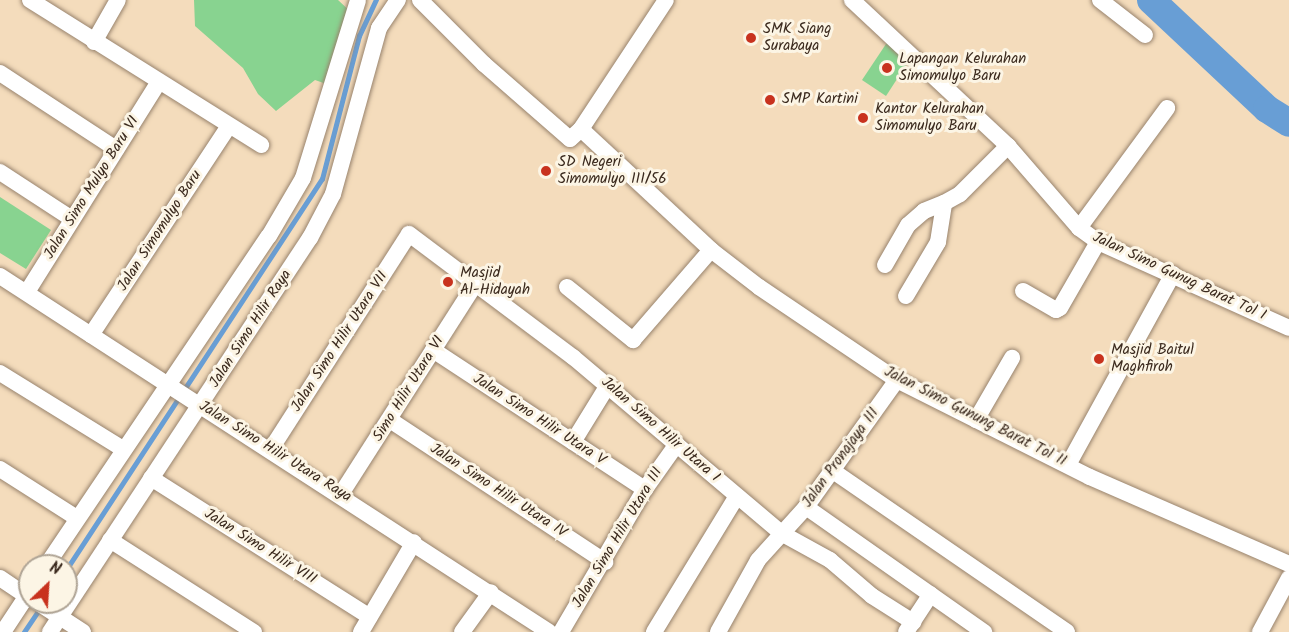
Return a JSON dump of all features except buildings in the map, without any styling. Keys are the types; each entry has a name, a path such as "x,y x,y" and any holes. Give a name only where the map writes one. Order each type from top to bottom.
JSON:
{"street":[{"path":"30,0 261,146"},
{"path":"94,42 118,0"},
{"name":"Jalan Simo Hilir Raya","path":"78,568 110,540 151,478 185,395 269,236 303,178 358,0"},
{"name":"Jalan Simo Hilir Raya","path":"54,554 123,449 185,395 310,238 333,194 379,28 398,0"},
{"path":"420,0 564,137 570,139 581,129 666,0"},
{"name":"Jalan Simo Gunug Barat Tol I","path":"852,0 1008,146 1079,228 1098,242 1289,328"},
{"path":"1100,0 1144,35"},
{"path":"0,73 116,149"},
{"name":"Jalan Simo Mulyo Baru VI","path":"27,292 158,83"},
{"path":"1079,228 1167,108"},
{"name":"Jalan Simomulyo Baru","path":"92,335 229,126"},
{"name":"Jalan Simo Gunung Barat Tol II","path":"581,129 711,250 759,287 897,380 1068,465 1289,564"},
{"path":"885,265 908,225 924,211 944,204 960,194 1008,146"},
{"path":"0,172 72,219"},
{"path":"906,296 938,242 944,204"},
{"name":"Jalan Simo Hilir Utara I","path":"409,234 608,385 782,533 830,560 910,627"},
{"name":"Jalan Simo Hilir Utara VII","path":"271,449 409,234"},
{"path":"1023,291 1056,310 1060,308 1098,242"},
{"path":"567,287 633,340 711,250"},
{"path":"1068,465 1173,274"},
{"name":"Jalan Simo Hilir Utara Raya","path":"0,276 341,494 549,632"},
{"name":"Simo Hilir Utara VI","path":"341,494 476,283"},
{"name":"Jalan Simo Hilir Utara V","path":"433,350 645,489"},
{"path":"976,420 1012,358"},
{"path":"0,373 123,449"},
{"name":"Jalan Pronajaya III","path":"718,632 758,560 806,507 897,380"},
{"path":"573,442 608,385"},
{"name":"Jalan Simo Hilir Utara IV","path":"390,420 605,562"},
{"name":"Jalan Simo Hilir Utara III","path":"561,632 605,562 645,489 677,444"},
{"path":"0,469 76,518"},
{"path":"833,471 1067,632"},
{"name":"Jalan Simo Hilir VIII","path":"151,478 370,617"},
{"path":"654,632 737,496"},
{"path":"806,507 984,632"},
{"path":"110,540 254,632"},
{"path":"361,632 414,542"},
{"path":"0,578 18,589"},
{"path":"1260,632 1289,578"},
{"path":"462,632 491,592"},
{"path":"910,627 931,594"},
{"name":"Jalan Simo Hilir Raya","path":"3,632 25,614"},
{"name":"Jalan Simo Hilir Raya","path":"43,614 50,632"},
{"path":"57,614 83,632"}],"green space":[{"path":"194,0 338,0 353,14 332,86 315,80 276,111 258,94 243,68 195,26"},
{"name":"Lapangan Kelurahan Simomulyo Baru","path":"888,41 912,56 886,96 862,80"},
{"path":"0,197 51,230 26,269 0,253"}],"waterway":[{"path":"76,554 322,179 359,36 376,0"},
{"path":"1151,0 1267,109 1289,123"},
{"path":"24,632 36,614"}],"place":[{"name":"SMK Siang Surabaya","path":"751,38"},
{"name":"Lapangan Kelurahan Simomulyo Baru","path":"887,68"},
{"name":"SMP Kartini","path":"770,100"},
{"name":"Kantor Kelurahan Simomulyo Baru","path":"863,118"},
{"name":"SD Negeri Simomulyo III/56","path":"546,171"},
{"name":"Masjid Al-Hidayah","path":"448,282"},
{"name":"Masjid Baitul Maghfiroh","path":"1099,359"}]}
